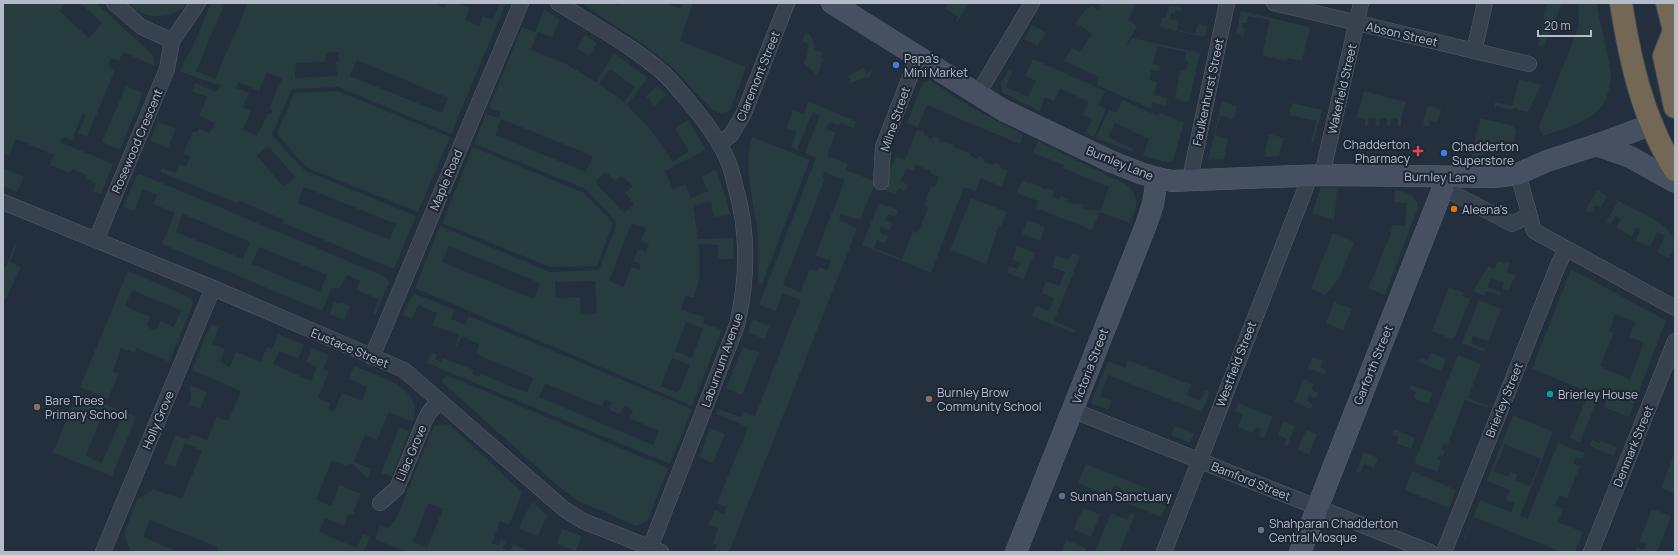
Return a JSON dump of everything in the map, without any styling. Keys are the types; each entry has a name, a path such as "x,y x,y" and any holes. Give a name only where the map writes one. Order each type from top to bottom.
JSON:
{"highway":[{"path":"1620,3 1630,55 1639,88 1666,156 1675,170"},
{"path":"1667,3 1674,33 1664,56 1675,107"},
{"path":"1653,124 1675,118"}],"street":[{"path":"114,3 142,27 172,41"},
{"name":"Rosewood Crescent","path":"96,240 167,69 172,41 198,3"},
{"name":"Maple Road","path":"372,357 521,3"},
{"name":"Laburnum Avenue","path":"558,3 638,54 663,73 688,100 720,143 728,160 734,178 744,224 746,257 742,301 730,345 656,550"},
{"name":"Claremont Street","path":"720,143 731,135 744,113 787,3"},
{"name":"Burnley Lane","path":"832,3 1003,110 1140,173 1172,181 1315,175 1443,182 1495,177 1518,174 1547,161 1653,124"},
{"path":"977,95 1032,3"},
{"name":"Faulkenhurst Street","path":"1192,181 1192,169 1227,3"},
{"name":"Abson Street","path":"1274,3 1529,64"},
{"name":"Wakefield Street","path":"1315,175 1324,166 1361,3"},
{"path":"1474,51 1485,3"},
{"name":"Milne Street","path":"881,182 883,147 913,69 920,58"},
{"path":"1596,145 1630,157 1675,182"},
{"path":"1518,174 1528,215 1534,231 1566,250 1675,308"},
{"name":"Westfield Street","path":"1164,552 1306,187 1315,175"},
{"name":"Victoria Street","path":"1016,552 1146,225 1153,204 1157,178"},
{"name":"Burnley Lane","path":"1443,182 1512,224 1528,215"},
{"name":"Garforth Street","path":"1300,552 1443,182"},
{"name":"Eustace Street","path":"3,202 213,288 404,370 564,509 583,521 656,550"},
{"name":"Brierley Street","path":"1444,552 1502,403 1566,250"},
{"name":"Holly Grove","path":"103,552 213,288"},
{"name":"Denmark Street","path":"1591,552 1675,341"},
{"name":"Lilac Grove","path":"380,503 397,488 425,420 430,411 440,401"},
{"name":"Bamford Street","path":"1072,410 1430,552"}],"green space":[{"path":"3,3 67,3 59,11 89,38 102,23 80,3 96,3 153,55 155,66 123,52 119,61 111,58 108,66 115,70 87,137 78,133 86,115 83,113 72,140 63,137 60,142 113,164 101,194 93,191 96,183 86,178 87,175 72,169 70,173 51,165 48,169 54,155 16,139 9,156 5,154 3,158"},
{"path":"128,3 189,3 175,13 152,16 129,7"},
{"path":"211,3 225,3 196,71 215,79 248,3 435,3 444,8 447,3 458,3 470,8 465,20 479,26 483,16 493,20 500,3 506,3 451,134 338,87 292,89 272,135 304,170 416,216 394,269 283,223 284,220 240,201 237,203 160,172 162,168 175,173 179,164 186,167 190,157 183,154 193,131 197,132 199,129 210,133 215,123 199,116 207,97 192,91 195,83 216,92 221,85 179,71 192,48","holes":["339,52 339,61 336,61 337,76 295,78 295,63 326,62 325,53","357,60 448,98 442,113 350,76","267,72 282,79 269,109 273,110 271,114 268,113 257,136 243,130 251,111 243,107 249,93 236,88 238,82 259,91","268,146 295,177 284,187 257,156","304,187 396,224 390,240 298,203"]},
{"path":"585,3 614,3 619,6 621,3 670,3 670,5 680,9 683,3 693,3 680,41 746,67 730,110 721,113 712,110 671,66 642,43 584,5"},
{"path":"944,3 969,3 958,21 956,21 958,17 945,8 947,5"},
{"path":"1102,3 1137,3 1128,20 1137,26 1127,44 1128,46 1132,38 1200,53 1189,102 1175,99 1180,70 1186,71 1188,61 1185,61 1186,52 1157,46 1153,64 1160,66 1159,71 1151,70 1149,80 1157,82 1154,95 1167,97 1166,106 1152,103 1151,109 1097,85 1099,77 1064,61 1072,48 1080,52 1092,34 1076,23 1087,7 1090,9 1092,6 1098,10"},
{"path":"1547,3 1562,3 1545,44 1538,47"},
{"path":"1578,3 1596,3 1611,71 1610,87 1606,99 1599,109 1591,116 1569,127 1543,136 1539,127 1579,25"},
{"path":"1169,5 1182,8 1181,12 1175,10 1175,13 1171,13 1170,19 1179,21 1177,30 1195,34 1198,24 1207,26 1206,34 1203,37 1160,27 1162,17 1166,18"},
{"path":"544,9 560,20 552,37 538,32 531,50 566,64 596,82 614,53 648,78 627,105 651,130 673,162 689,151 675,129 688,120 706,150 665,171 673,189 685,184 691,198 708,191 702,177 716,170 724,191 730,215 714,217 711,202 693,205 698,239 733,238 734,259 718,259 718,245 699,244 699,279 694,298 685,296 681,310 705,317 703,323 722,330 692,406 415,288 440,226 550,272 599,270 617,223 586,189 474,144 486,114 499,118 500,112 489,108 522,27 535,32","holes":["610,69 635,87 624,102 599,84","501,119 593,156 586,172 495,135","606,172 615,181 621,176 633,186 625,193 634,204 624,213 595,182","632,223 646,228 641,241 649,244 646,252 638,249 634,261 641,264 639,270 631,267 624,287 609,281","449,246 540,283 534,299 442,262","595,281 597,313 581,314 580,297 556,298 555,282","686,322 703,329 692,358 675,351","672,358 690,365 678,393 661,386"]},
{"path":"1241,11 1310,27 1302,61 1288,58 1287,61 1262,55 1270,20 1248,16 1247,23 1243,23 1242,28 1245,29 1243,36 1236,34"},
{"path":"1032,25 1046,33 1038,45 1039,47 1024,39"},
{"path":"806,32 812,37 815,50 823,53 821,57 824,58 817,75 804,63 809,44 802,41"},
{"path":"585,35 597,43 589,56 577,48"},
{"path":"1033,59 1105,91 1098,105 1106,109 1094,137 1085,134 1092,119 1083,115 1089,102 1060,88 1054,101 1045,97 1039,111 1002,92 1001,83 1009,69 1013,71 1006,87 1028,97 1036,81 1025,76"},
{"path":"864,68 866,73 872,71 870,77 849,83 850,79 847,76"},
{"path":"1519,79 1541,85 1528,112 1515,108 1511,110 1496,106 1495,109 1495,102 1512,106"},
{"path":"930,80 962,102 1023,135 1020,144 927,105 918,127 907,123 923,83"},
{"path":"657,85 666,95 654,106 646,96"},
{"path":"126,86 143,93 120,150 102,142"},
{"path":"338,91 450,137 418,212 310,169 302,163 277,134 294,93"},
{"path":"1364,91 1406,102 1401,119 1401,126 1398,126 1398,118 1391,119 1390,126 1387,126 1387,118 1380,118 1379,126 1376,126 1376,118 1369,118 1368,126 1365,126 1365,119 1357,118"},
{"path":"1123,100 1158,116 1160,113 1184,122 1173,161 1166,162 1143,156 1149,139 1115,123 1108,137 1133,149 1132,152 1096,138 1109,110 1116,113"},
{"path":"808,101 857,122 854,128 840,123 839,126 831,122 828,124 828,130 836,133 827,156 848,164 846,170 876,182 860,219 841,214 839,220 857,228 850,247 729,552 714,552 717,545 713,543 718,529 709,525 715,510 724,514 726,507 717,503 748,427 716,414 718,409 741,417 743,412 755,416 801,300 783,293 776,311 759,305 816,158 805,153 820,115 813,112 797,150 791,147 797,132 786,128 793,110 804,114","holes":["824,172 845,180 815,255 831,261 827,270 819,267 817,271 810,269 800,292 783,285 825,178 823,177"]},
{"path":"1222,102 1237,106 1234,119 1220,116 1215,135 1228,139 1224,159 1208,160"},
{"path":"1292,103 1322,110 1313,143 1311,143 1316,121 1289,115"},
{"path":"1427,106 1441,109 1438,122 1429,121 1429,126 1423,126"},
{"path":"1480,118 1513,126 1516,132 1513,144 1471,158"},
{"path":"158,122 176,129 168,148 150,141"},
{"path":"917,130 924,132 924,135 932,139 933,136 940,139 939,141 955,145 954,147 970,153 969,155 977,159 978,156 985,159 984,162 993,165 994,163 1001,165 1000,168 1008,171 1002,187 981,178 976,191 964,187 931,273 862,245 879,203 898,210 895,217 888,214 885,220 892,223 890,230 881,227 879,232 888,236 885,243 877,240 874,248 902,259 913,231 918,233 928,208 924,206 931,186 935,187 939,177 931,173 931,171 916,165 913,171 906,169 901,181 908,185 905,191 898,188 895,194 884,190 895,157 905,160"},
{"path":"1269,134 1284,138 1279,156 1264,157"},
{"path":"752,137 810,160 762,284 758,283 758,235 748,160"},
{"path":"1038,141 1127,185 1136,199 1136,207 1130,223 1100,212 1092,230 1036,208 1038,201 1017,193 1022,180 1030,184 1031,182 1046,190 1047,188 1054,191 1052,196 1060,199 1061,196 1068,199 1067,202 1076,205 1077,203 1084,205 1083,208 1092,211 1093,209 1100,211 1109,187 1063,168 1064,165 1033,153"},
{"path":"473,147 584,193 613,223 597,266 550,267 442,223"},
{"path":"3,168 24,177 17,192 3,186"},
{"path":"140,174 386,277 389,283 375,315 373,314 379,299 356,290 360,281 347,275 339,289 332,287 322,311 162,244 175,213 153,204 157,195 143,189 134,211 123,207 137,175","holes":["183,214 250,242 243,259 176,232","259,247 327,275 320,292 252,264"]},
{"path":"1321,188 1337,188 1334,220 1312,213"},
{"path":"1395,190 1410,194 1415,199 1418,207 1385,295 1368,288 1390,236 1391,225 1405,226 1407,203 1394,202"},
{"path":"1597,190 1607,196 1601,208 1595,205 1591,213 1585,210"},
{"path":"971,198 1007,212 1001,226 999,225 986,264 950,250"},
{"path":"1618,201 1659,222 1666,228 1675,241 1673,250 1668,258 1657,252 1665,236 1657,232 1650,247 1636,240 1641,230 1636,227 1632,236 1616,228 1621,219 1616,216 1611,224 1606,222"},
{"path":"1027,220 1045,227 1040,241 1022,234"},
{"path":"1333,233 1354,242 1340,277 1325,295 1311,289"},
{"path":"16,242 17,243 10,262 21,267 6,298 3,298 3,265 6,266"},
{"path":"1017,246 1035,253 1024,279 1007,273 1009,266 1018,269 1021,263 1012,259"},
{"path":"1072,253 1080,256 1054,321 1075,330 1074,333 1032,316 1036,306 1049,311 1054,298 1042,293 1046,281 1059,286 1065,272 1052,267 1056,255 1069,260"},
{"path":"1499,261 1505,264 1506,262 1510,264 1507,272 1515,275 1509,291 1502,288 1504,283 1491,278 1487,287 1501,292 1500,295 1486,291 1484,296 1473,291 1488,266 1494,269"},
{"path":"1571,269 1665,320 1629,417 1604,407 1606,401 1598,398 1580,442 1570,438 1589,392 1532,369","holes":["1615,314 1635,322 1629,337 1644,342 1630,380 1600,366 1614,333 1609,331"]},
{"path":"128,271 189,297 193,303 169,362 137,348 135,353 121,348 113,371 118,374 108,399 80,387","holes":["132,290 181,310 174,327 160,321 157,328 153,330 149,328 147,324 150,317 125,306"]},
{"path":"1449,287 1464,293 1462,296 1470,299 1455,337 1451,339 1432,331"},
{"path":"413,293 455,310 451,319 465,325 469,316 692,409 670,464 427,363 432,352 437,355 435,359 441,362 443,358 474,370 472,374 479,377 481,374 527,393 533,378 476,354 479,344 462,336 457,346 455,345 459,335 432,325 437,313 418,305 412,319 403,315","holes":["545,383 602,407 605,399 612,402 609,410 620,414 624,406 633,410 630,418 659,431 653,445 539,397"]},
{"path":"1479,300 1501,309 1488,341 1473,336 1471,343 1485,349 1484,352 1462,343"},
{"path":"334,302 339,304 341,302 350,306 344,320 329,314"},
{"path":"1334,302 1352,309 1343,330 1326,323"},
{"path":"753,319 770,326 765,339 748,333"},
{"path":"211,324 219,328 212,344 225,349 220,362 230,367 236,352 261,362 267,347 272,349 278,334 304,345 298,359 279,351 273,364 311,381 317,367 306,362 312,348 329,355 323,369 329,372 318,398 330,403 328,410 334,412 342,393 362,401 367,387 349,379 354,366 397,385 406,392 412,400 415,410 413,422 389,412 377,440 365,435 354,462 371,469 368,478 351,463 347,466 332,460 316,499 331,506 339,485 361,494 354,510 354,514 348,515 344,526 325,518 319,532 357,548 363,534 370,537 364,551 366,552 217,552 218,547 150,520 143,537 178,552 131,552 124,534 138,498 140,499 141,496 143,497 145,494 147,495 148,491 151,492 152,489 182,499 202,451 185,443 175,467 164,463 176,435 188,440 191,434 207,441 217,417 228,421 241,391 192,370"},
{"path":"743,347 759,353 742,395 726,388"},
{"path":"1431,353 1446,359 1441,371 1419,362 1421,358 1428,360"},
{"path":"1458,355 1481,364 1468,398 1488,406 1487,408 1465,400 1447,446 1443,445 1441,449 1445,451 1443,456 1439,455 1437,459 1441,461 1437,472 1416,464 1415,461"},
{"path":"1312,357 1323,361 1320,367 1327,370 1325,375 1308,368"},
{"path":"1128,360 1191,385 1187,395 1200,401 1205,390 1210,393 1202,412 1108,375 1100,396 1112,401 1108,410 1091,403 1108,361 1125,368"},
{"path":"446,375 668,468 648,520 637,526 578,501 558,486 442,382"},
{"path":"1303,379 1314,384 1311,390 1318,393 1316,398 1309,395 1307,401 1313,404 1311,409 1294,402"},
{"path":"190,385 207,392 200,409 189,405 191,399"},
{"path":"1411,385 1433,393 1428,404 1414,398 1416,392 1409,389"},
{"path":"78,393 136,417 114,471 114,477 53,453","holes":["105,409 122,416 102,463 86,456"]},
{"path":"1238,403 1273,417 1264,438 1259,436 1261,429 1256,427 1253,433 1238,427 1243,414 1235,411"},
{"path":"1513,415 1553,432 1520,516 1528,519 1558,443 1585,453 1582,459 1576,457 1573,463 1580,466 1567,498 1559,495 1555,506 1563,509 1558,522 1583,532 1575,552 1562,552 1474,517 1463,541 1480,500 1511,512 1515,503 1506,500 1510,490 1487,481","holes":["1505,444 1541,459 1530,486 1515,480 1517,474 1510,472 1508,477 1494,471"]},
{"path":"1284,421 1295,426 1287,446 1284,445 1287,439 1278,435"},
{"path":"442,424 450,425 522,492 509,525 500,521 492,543 499,546 501,540 506,541 503,548 510,551 513,544 532,552 406,552 375,539 380,525 388,528 395,521 434,426","holes":["429,503 443,509 427,548 413,542"]},
{"path":"1175,426 1194,434 1190,443 1171,435"},
{"path":"399,427 409,431 392,476 381,473"},
{"path":"710,428 725,434 713,463 699,457"},
{"path":"1394,429 1415,438 1411,449 1396,443 1399,437 1392,435"},
{"path":"1306,430 1317,434 1309,454 1298,450"},
{"path":"1592,440 1600,443 1601,441 1617,447 1614,456 1590,446"},
{"path":"1364,452 1378,458 1374,468 1364,464 1360,473 1356,471"},
{"path":"1675,452 1675,494 1661,488"},
{"path":"1086,464 1149,489 1146,498 1166,506 1161,517 1116,499 1121,488 1114,485 1109,496 1078,483"},
{"path":"1412,471 1456,490 1449,508 1405,490"},
{"path":"533,502 548,516 544,521 538,536 519,529 525,514"},
{"path":"1083,508 1100,514 1091,537 1074,530"},
{"path":"1652,509 1671,516 1657,552 1635,552 1637,547 1644,550 1646,544 1639,542"},
{"path":"1111,513 1127,520 1130,513 1135,515 1119,552 1095,552"},
{"path":"562,529 582,536 576,551 557,544"},
{"path":"1066,540 1086,548 1085,552 1062,552"}],"place":[{"name":"Papa's Mini Market","path":"896,65"},
{"name":"Chadderton Pharmacy","path":"1418,151"},
{"name":"Chadderton Superstore","path":"1444,153"},
{"name":"Aleena's","path":"1454,209"},
{"name":"Brierley House","path":"1550,394"},
{"name":"Burnley Brow Community School","path":"929,399"},
{"name":"Bare Trees Primary School","path":"37,407"},
{"name":"Sunnah Sanctuary","path":"1062,496"},
{"name":"Shahparan Chadderton Central Mosque","path":"1261,530"}]}
